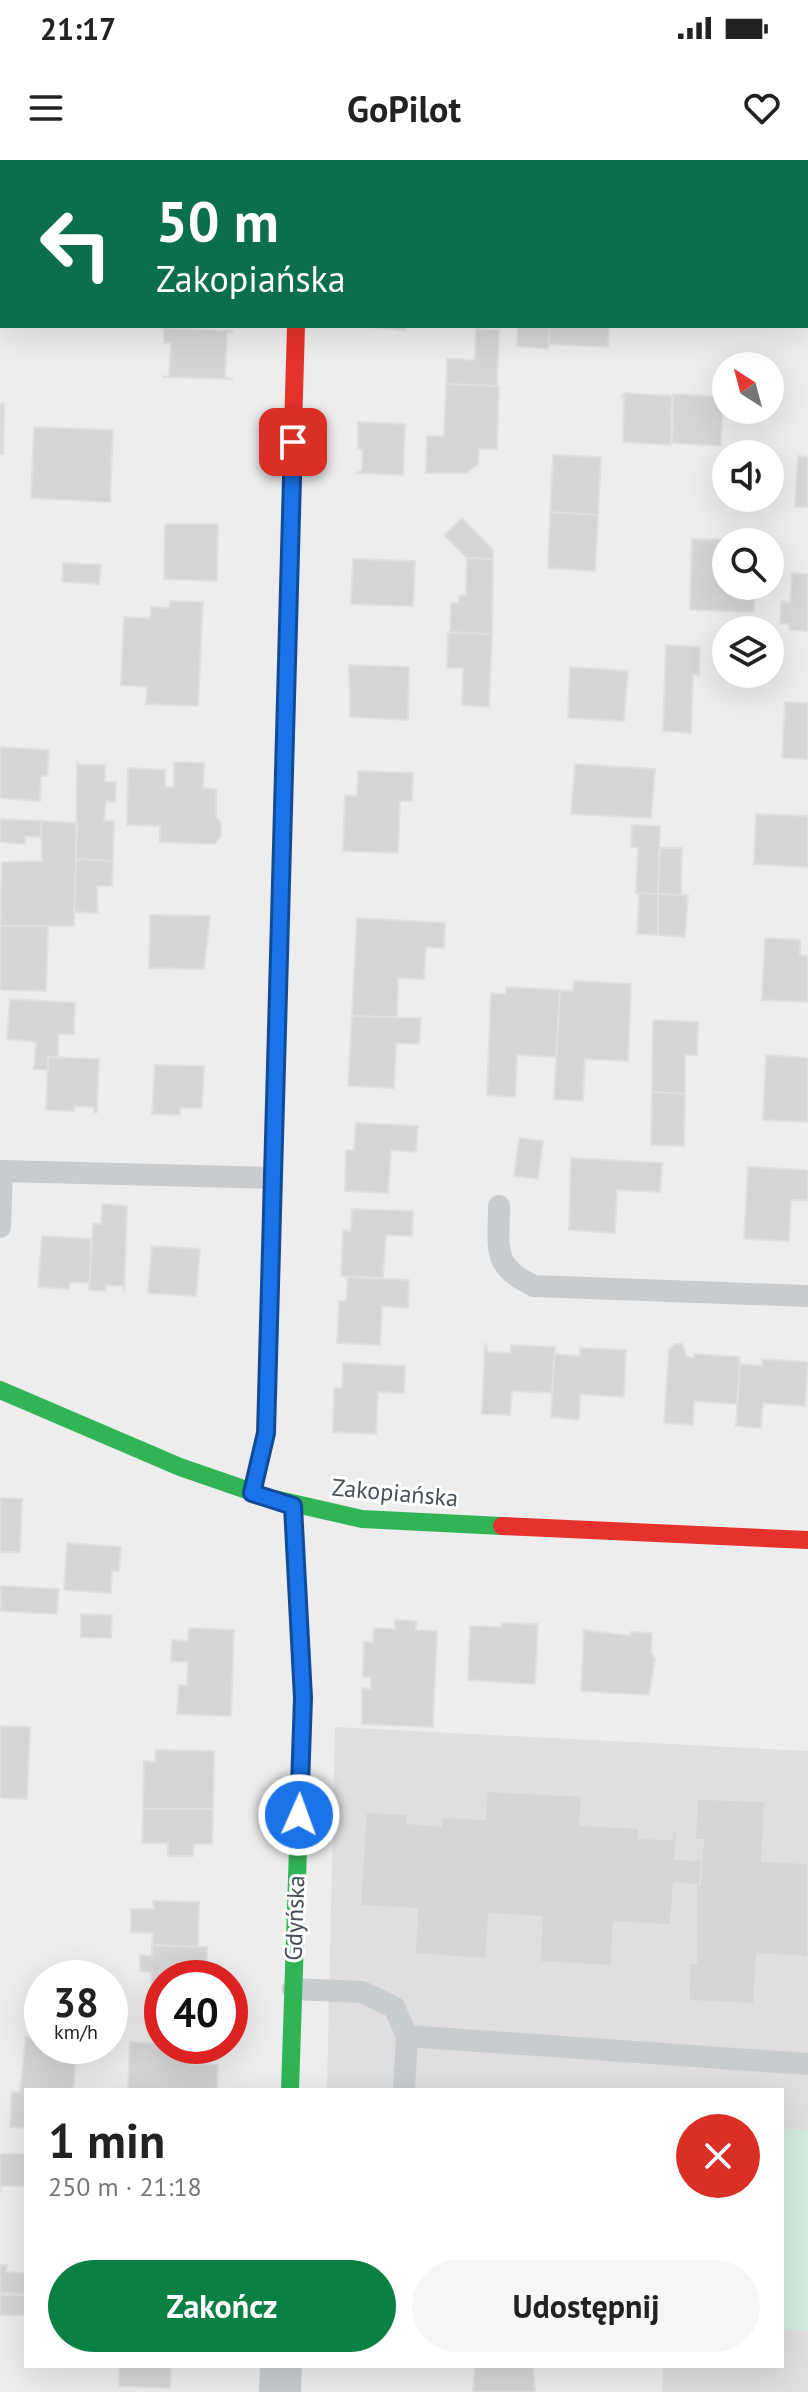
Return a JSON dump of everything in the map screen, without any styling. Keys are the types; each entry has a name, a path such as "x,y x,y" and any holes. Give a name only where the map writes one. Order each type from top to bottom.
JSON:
{"street":[{"path":"252,1493 266,1433 296,328"},
{"name":"Zakopiańska","path":"0,1390 41,1403 180,1467 252,1493 293,1506 362,1519 808,1540"},
{"name":"Gdyńska","path":"290,2088 303,1698 293,1506"},
{"path":"280,2392 281,2368"}],"lane":[{"path":"0,1227 2,1171 272,1178"},
{"path":"499,1206 499,1258 512,1276 534,1286 808,1296"},
{"path":"293,1989 362,1992 394,2007 407,2036 404,2088"},
{"path":"407,2036 808,2064"}],"shaded area":[{"path":"335,1727 808,1751 808,2392 662,2392 663,2368 784,2368 784,2088 327,2088"}],"green space":[{"path":"784,2128 808,2130 808,2331 784,2329"}],"building":[{"path":"164,328 234,331 227,332 225,377 233,379 162,377 169,376 171,343 164,343"},
{"path":"379,328 406,328 406,331"},
{"path":"518,328 550,328 548,349 517,346"},
{"path":"550,328 609,328 608,347 549,344"},
{"path":"476,329 499,330 497,386 446,384 447,359 475,360"},
{"path":"446,384 499,386 497,449 479,449 478,464 467,473 426,473 427,436 444,436"},
{"path":"625,393 672,396 671,445 623,442 624,397 621,397"},
{"path":"673,394 712,396 712,424 722,424 721,440 712,440 712,445 672,443"},
{"path":"0,404 4,404 3,454 0,454"},
{"path":"358,422 405,424 403,475 357,473 362,470 363,449 358,449"},
{"path":"34,427 113,430 110,502 31,498"},
{"path":"553,455 601,457 598,515 550,512"},
{"path":"798,456 808,457 808,507 795,507"},
{"path":"550,512 598,515 595,571 548,568"},
{"path":"462,518 493,550 493,559 467,558 444,535"},
{"path":"165,524 218,524 217,581 164,579"},
{"path":"692,539 712,540 712,600 754,600 754,612 690,610"},
{"path":"467,558 493,559 492,634 450,633 451,603 459,603 459,596 466,595"},
{"path":"353,559 415,561 413,606 351,604"},
{"path":"63,563 101,565 99,584 62,582"},
{"path":"792,573 808,574 808,631 789,630 789,624 784,623 784,616 780,616 781,601 790,602"},
{"path":"170,601 203,602 198,706 146,704 147,687 121,685 124,617 150,618 151,607 169,608"},
{"path":"448,632 492,634 489,707 462,705 463,668 447,668"},
{"path":"666,645 700,647 699,675 693,674 691,733 663,731"},
{"path":"349,665 409,667 408,720 350,717"},
{"path":"570,667 628,671 624,721 568,718"},
{"path":"785,702 808,703 808,759 782,758"},
{"path":"0,747 49,750 47,776 41,776 40,801 0,798"},
{"path":"77,761 79,765 105,765 105,782 116,782 115,802 106,801 104,821 114,821 113,861 76,859"},
{"path":"174,762 204,763 203,788 216,789 216,817 221,823 221,836 215,844 160,842 160,826 127,825 128,768 165,770 165,787 174,787"},
{"path":"575,764 655,769 651,818 571,814"},
{"path":"358,771 413,773 412,801 400,801 398,853 343,851 345,795 357,796"},
{"path":"756,814 808,816 808,867 754,864"},
{"path":"0,819 41,821 41,837 25,836 25,844 0,842"},
{"path":"41,821 77,823 74,926 0,926 2,862 42,861"},
{"path":"632,825 660,826 658,894 636,893 638,848 631,847"},
{"path":"660,848 682,848 681,895 658,894"},
{"path":"76,859 113,861 112,886 97,886 98,913 74,912"},
{"path":"639,893 658,894 658,935 637,934"},
{"path":"658,894 688,895 685,937 658,935"},
{"path":"150,915 210,916 204,969 149,968"},
{"path":"357,918 445,923 444,948 426,947 424,979 398,978 397,1017 352,1016"},
{"path":"0,926 48,926 46,991 0,990"},
{"path":"765,938 800,940 800,955 808,956 808,1002 762,1000"},
{"path":"574,981 631,984 628,1061 585,1059 583,1101 554,1099 560,990 573,991"},
{"path":"506,987 560,990 556,1057 517,1055 515,1097 487,1095 491,993 506,994"},
{"path":"10,999 75,1003 74,1034 58,1034 58,1058 48,1057 48,1070 34,1069 36,1042 7,1039"},
{"path":"352,1016 421,1018 419,1044 396,1043 394,1088 348,1086"},
{"path":"653,1020 698,1022 697,1055 685,1055 685,1094 652,1092"},
{"path":"766,1055 808,1058 808,1122 763,1120"},
{"path":"48,1057 99,1059 97,1112 94,1112 94,1107 74,1106 74,1111 46,1110"},
{"path":"155,1065 204,1066 202,1108 180,1108 180,1115 152,1114"},
{"path":"652,1092 685,1094 684,1146 651,1145"},
{"path":"356,1123 418,1126 416,1152 391,1150 388,1193 345,1191 346,1150 354,1150"},
{"path":"519,1138 543,1141 538,1179 514,1176"},
{"path":"571,1158 662,1163 660,1192 617,1190 615,1233 569,1230"},
{"path":"748,1167 808,1170 808,1200 791,1200 789,1241 744,1239"},
{"path":"102,1204 127,1206 124,1292 123,1286 106,1285 105,1291 89,1290 93,1224 101,1224"},
{"path":"352,1209 413,1211 412,1236 386,1235 383,1278 341,1276 343,1230 351,1231"},
{"path":"42,1236 91,1239 90,1283 70,1282 69,1289 38,1287"},
{"path":"152,1246 200,1249 196,1296 148,1293"},
{"path":"348,1277 409,1280 408,1308 382,1306 380,1345 337,1343 339,1301 346,1301"},
{"path":"485,1343 488,1352 510,1353 511,1345 555,1347 552,1393 512,1391 510,1415 482,1414"},
{"path":"675,1344 682,1344 687,1357 694,1358 694,1354 740,1357 737,1404 694,1401 693,1425 664,1423 669,1350"},
{"path":"580,1348 626,1350 624,1397 580,1394 579,1420 551,1417 554,1354 580,1356"},
{"path":"762,1359 808,1362 805,1406 763,1403 761,1428 736,1426 740,1364 762,1366"},
{"path":"343,1363 405,1366 404,1393 378,1392 376,1434 333,1432 334,1388 342,1388"},
{"path":"0,1498 22,1499 20,1552 0,1552"},
{"path":"67,1543 121,1547 119,1571 112,1571 111,1593 64,1590"},
{"path":"1,1586 59,1589 57,1614 0,1611"},
{"path":"81,1614 112,1615 111,1638 81,1637"},
{"path":"395,1620 416,1621 416,1630 437,1631 433,1727 362,1724 362,1688 371,1689 371,1677 363,1677 364,1642 373,1642 374,1628 395,1629"},
{"path":"502,1623 538,1624 535,1684 468,1680 470,1626 502,1627"},
{"path":"189,1628 234,1630 231,1716 177,1714 179,1685 187,1685 188,1662 171,1661 172,1640 188,1641"},
{"path":"584,1630 631,1636 631,1632 652,1633 651,1652 655,1659 649,1695 581,1691"},
{"path":"0,1726 30,1727 27,1799 0,1798"},
{"path":"156,1750 214,1751 213,1809 143,1809 144,1761 155,1762"},
{"path":"487,1791 582,1796 580,1825 639,1828 639,1838 672,1839 673,1830 677,1830 675,1859 702,1860 700,1885 674,1883 671,1925 614,1922 611,1966 540,1962 542,1917 489,1914 486,1959 415,1954 417,1909 360,1906 366,1812 408,1814 407,1823 441,1826 441,1817 485,1819"},
{"path":"697,1799 765,1801 762,1861 808,1863 808,1957 757,1954 754,2004 688,2001 690,1963 696,1963 696,1885 700,1885 703,1840 695,1840"},
{"path":"143,1809 213,1809 212,1844 194,1844 193,1856 168,1856 168,1843 142,1843"},
{"path":"153,1901 199,1902 198,1947 152,1945 153,1933 131,1932 131,1909 154,1909"},
{"path":"152,1945 207,1947 207,1960 144,1960 144,1971 140,1971 140,1955 152,1956"},
{"path":"130,2042 144,2043 144,2064 218,2065 217,2088 128,2088"},
{"path":"24,2055 24,2064 75,2064 72,2088 24,2088 24,2128 10,2127 12,2092 20,2092"},
{"path":"0,2154 24,2154 24,2186 1,2186 0,2193"},
{"path":"0,2265 7,2265 6,2272 24,2273 24,2294 0,2293"},
{"path":"0,2295 24,2295 24,2315 0,2315"},
{"path":"119,2368 171,2368 170,2388 119,2386"},
{"path":"475,2368 533,2368 535,2392 473,2392"}],"traffic: fast":[{"path":"0,1390 180,1467 270,1498 362,1519 502,1526"},
{"path":"290,2088 303,1698 293,1506"}],"traffic: slow":[{"path":"282,846 292,462"},
{"path":"252,1493 266,1433 273,1176"}],"traffic: jam":[{"path":"292,462 296,328"},
{"path":"273,1176 282,846"},
{"path":"502,1526 808,1540"}],"route":[{"path":"293,442 266,1433 252,1493 293,1506 303,1698 299,1815"}]}
